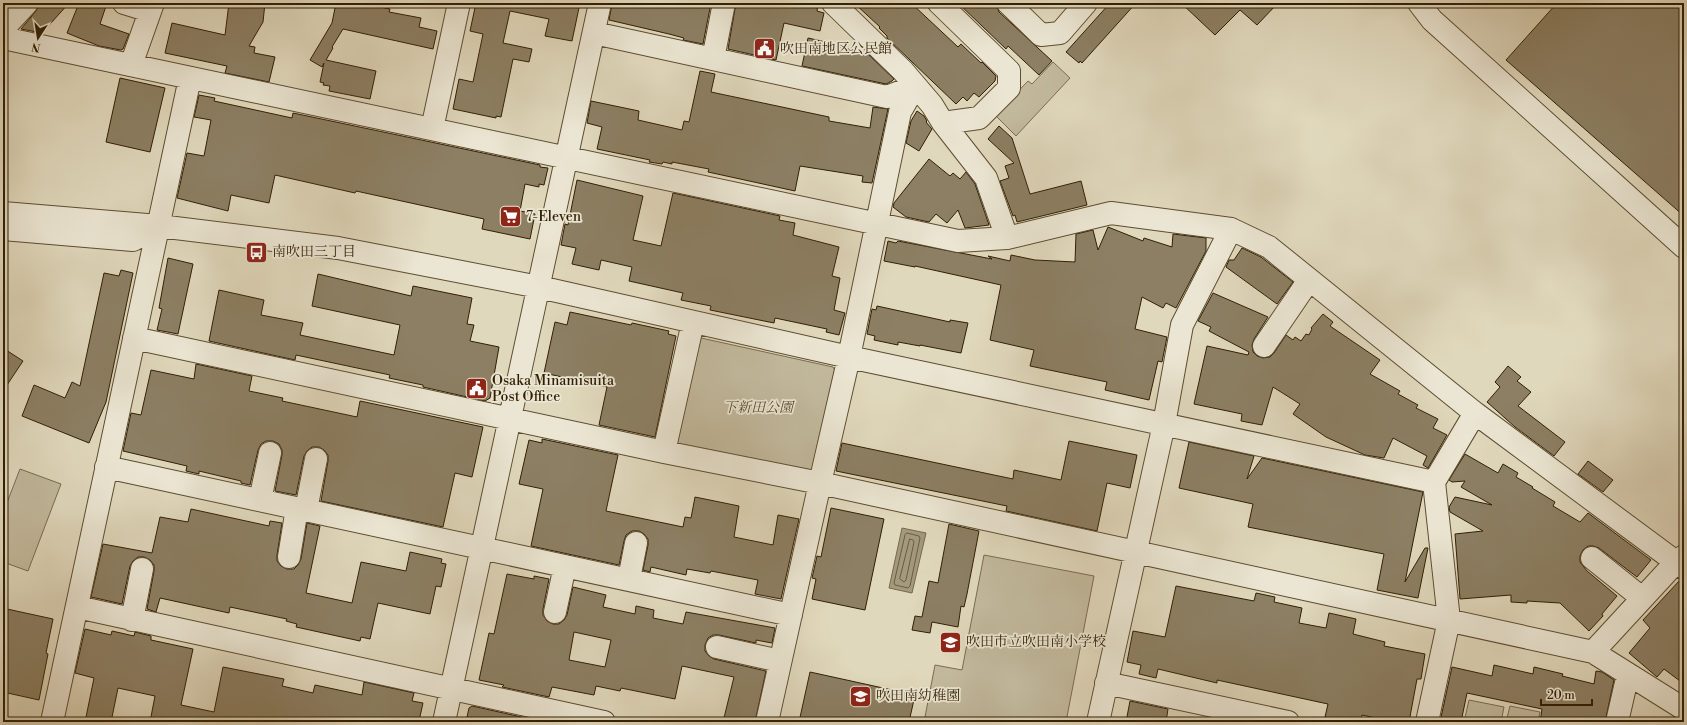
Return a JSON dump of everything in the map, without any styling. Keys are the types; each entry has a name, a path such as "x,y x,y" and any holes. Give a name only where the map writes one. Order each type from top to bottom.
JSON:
{"street":[{"path":"3,29 27,3"},
{"path":"124,3 152,7 132,65"},
{"path":"444,722 508,419 539,287 600,3"},
{"path":"713,59 724,3"},
{"path":"834,3 902,71 932,105 986,178 1007,238"},
{"path":"939,3 1009,71 1009,88 979,118 944,123"},
{"path":"1008,3 1041,35 1060,33 1086,3"},
{"path":"1419,3 1432,20 1684,247"},
{"path":"432,129 456,4"},
{"path":"594,33 887,97 915,86"},
{"path":"3,38 958,241 1007,238 1111,213 1231,229 1269,247 1475,413 1681,562 1642,598 1593,652"},
{"path":"52,722 190,78"},
{"path":"767,722 849,357 900,112 915,86"},
{"path":"3,199 137,212 158,226"},
{"path":"3,213 158,226 338,248 539,287 849,357 1434,482"},
{"path":"3,229 133,240 158,226"},
{"path":"1098,722 1164,424 1182,325 1231,229"},
{"path":"1264,346 1309,280"},
{"path":"664,452 693,322"},
{"path":"134,338 664,452 820,483 1593,652 1684,709"},
{"path":"1427,722 1449,620 1434,482 1475,413"},
{"path":"260,500 270,453"},
{"path":"289,557 316,459"},
{"path":"106,467 791,615"},
{"path":"629,579 636,543"},
{"path":"1592,558 1642,598"},
{"path":"555,612 565,566"},
{"path":"132,620 142,569"},
{"path":"77,607 604,722"},
{"path":"717,646 780,661"},
{"path":"1617,722 1628,674"},
{"path":"1106,684 1288,722"}],"green space":[{"path":"1053,62 1070,78 1016,136 995,115 1028,81 1032,84"},
{"name":"下新田公園","path":"701,338 833,367 837,374 817,469 808,476 679,447 673,439 694,341"},
{"path":"20,469 61,484 28,571 3,562 3,513"},
{"path":"984,555 1094,576 1066,722 924,722 935,665 962,670"},
{"path":"1469,700 1504,707 1501,722 1464,722"},
{"path":"1510,706 1540,712 1538,722 1506,722"}],"water":[{"path":"902,528 926,533 912,593 889,588"}],"building":[{"path":"39,3 69,3 42,33 21,29 36,11"},
{"path":"79,3 99,3 106,6 100,24 129,34 123,49 121,50 99,46 67,33"},
{"path":"229,3 265,3 263,22 249,46 255,47 254,53 275,57 269,82 225,73 227,66 165,53 172,23 225,35"},
{"path":"336,3 360,3 390,9 389,12 421,18 419,27 437,31 433,49 343,29 326,60 376,71 370,99 329,91 330,86 323,85 324,83 320,82 324,63 322,67 310,60 332,23"},
{"path":"476,3 580,3 572,41 545,36 549,19 510,11 503,43 532,49 529,62 513,59 501,117 496,116 496,118 453,109 459,79 473,82 483,34 470,31"},
{"path":"628,3 711,3 703,44 683,40 684,38 669,34 609,20 612,4 627,7"},
{"path":"736,3 818,3 817,11 824,13 820,31 784,23 776,60 728,49"},
{"path":"854,3 911,3 958,47 961,44 981,63 982,62 996,76 995,81 979,97 974,93 967,101 963,97 956,104 887,38 887,36 879,28 880,27"},
{"path":"958,3 996,3 999,12 1052,61 1039,75 1008,46 1006,49"},
{"path":"1110,3 1136,3 1082,63 1080,61 1079,63 1066,52"},
{"path":"1181,3 1278,3 1257,25 1240,10 1215,35"},
{"path":"1557,3 1684,3 1684,216 1506,60"},
{"path":"808,38 830,43 830,45 867,53 894,79 886,84 802,66"},
{"path":"700,71 715,74 711,92 829,117 829,121 870,128 873,107 888,109 872,183 862,182 863,176 800,166 795,191 708,172 709,169 672,162 672,164 663,162 662,164 649,162 650,160 597,149 602,127 587,123 591,101 639,111 638,120 682,130 684,121 689,122"},
{"path":"120,78 165,88 150,152 106,142"},
{"path":"199,95 215,98 214,101 292,118 293,113 540,165 540,167 548,168 544,185 539,184 539,187 525,184 520,211 535,214 530,239 482,229 484,219 275,175 269,203 231,195 228,211 177,198 187,153 204,156 211,120 194,117"},
{"path":"917,111 924,116 927,121 926,122 932,129 919,151 906,143 911,121"},
{"path":"999,126 1012,138 1030,194 1081,181 1087,205 1017,222 1015,215 1013,216 1000,181 1009,178 1005,166 1014,163 988,139"},
{"path":"929,159 950,176 953,173 960,179 966,172 975,184 989,225 965,228 958,210 947,223 936,214 929,222 906,217 893,207 894,203"},
{"path":"577,180 643,196 633,240 661,246 673,193 780,216 779,220 795,223 793,235 839,247 832,276 840,278 834,310 845,313 839,335 826,332 827,329 775,318 774,323 710,310 711,306 681,300 683,293 629,281 632,267 601,260 599,270 572,264 576,248 561,245 565,224 568,225"},
{"path":"1108,227 1143,241 1144,238 1172,247 1173,234 1206,238 1206,251 1176,308 1166,303 1163,308 1142,297 1135,329 1167,337 1162,362 1158,361 1149,400 1105,390 1107,382 1030,366 1034,350 990,340 1001,285 915,266 884,261 888,241 896,243 898,241 992,259 988,256 1010,261 1011,255 1035,260 1075,262 1076,234 1093,230 1098,250"},
{"path":"1242,248 1261,257 1293,282 1277,304 1226,267 1229,260 1234,260"},
{"path":"168,258 193,264 178,334 157,330 162,309 159,308"},
{"path":"121,270 133,273 106,402 89,443 22,416 34,385 65,398 72,382 80,386 104,273 119,276"},
{"path":"318,274 411,296 413,286 472,298 467,324 474,325 470,341 499,347 490,398 485,401 389,378 390,375 296,355 295,360 209,341 219,290 264,300 261,315 303,323 300,335 394,355 400,325 312,306"},
{"path":"1213,293 1268,317 1254,339 1252,345 1253,352 1257,356 1263,358 1270,357 1286,335 1293,340 1295,337 1301,341 1306,334 1309,335 1312,329 1311,328 1323,314 1333,322 1330,326 1380,360 1370,374 1400,391 1398,394 1418,405 1416,408 1438,419 1433,428 1447,435 1428,468 1423,465 1427,456 1393,438 1384,458 1365,455 1326,437 1293,414 1300,404 1273,387 1262,425 1241,421 1242,414 1194,404 1207,346 1248,355 1249,352 1209,331 1211,327 1198,321"},
{"path":"877,306 950,322 950,320 968,323 961,353 920,345 898,342 898,345 874,340 875,336 867,334 872,309 876,310"},
{"path":"570,312 631,325 632,323 669,331 668,334 676,336 655,437 599,425 607,387 544,373 555,322 567,325"},
{"path":"3,348 23,361 3,391"},
{"path":"196,364 252,376 249,391 283,398 282,401 357,417 360,401 483,427 472,477 455,473 443,527 321,501 328,455 319,447 312,447 304,456 296,495 275,491 282,450 279,444 273,441 266,441 261,444 258,450 250,485 241,483 241,481 199,471 199,474 186,471 187,466 123,451 131,413 141,415 151,370 194,379"},
{"path":"1508,366 1521,377 1517,381 1531,392 1518,406 1565,442 1554,456 1515,427 1487,402 1500,387 1495,382"},
{"path":"542,439 618,455 606,511 683,527 685,517 691,518 695,497 739,506 734,537 773,545 778,515 799,519 781,599 755,594 758,580 711,571 710,573 687,569 686,575 651,567 650,572 643,570 648,539 639,531 632,531 626,535 619,565 531,546 543,489 519,484 529,440 542,443"},
{"path":"1069,441 1137,455 1130,488 1107,483 1097,531 1006,511 1007,506 836,471 842,443 1013,479 1014,470 1061,480"},
{"path":"1189,442 1254,456 1247,479 1262,458 1423,492 1405,582 1425,548 1428,548 1418,598 1377,590 1384,554 1248,527 1253,504 1179,488"},
{"path":"1465,454 1498,473 1503,464 1518,473 1516,477 1555,502 1553,506 1580,522 1588,513 1651,560 1637,577 1599,548 1588,546 1583,550 1580,556 1580,562 1587,571 1617,596 1602,614 1603,616 1589,631 1560,603 1527,601 1527,603 1511,602 1511,595 1460,599 1455,534 1483,531 1450,512 1449,507 1455,497 1492,505 1461,487 1465,481 1452,482 1449,480"},
{"path":"1588,461 1613,480 1603,492 1578,474"},
{"path":"831,508 884,519 865,610 812,599 816,579 812,578 817,556 821,557"},
{"path":"191,509 269,526 270,521 282,523 277,561 281,566 287,569 294,569 301,559 307,523 320,526 306,593 352,603 361,562 406,571 410,552 442,559 441,563 446,564 441,587 436,586 430,614 378,603 370,639 361,637 360,641 296,627 297,624 286,621 287,619 230,607 229,613 160,598 156,612 147,609 154,565 150,560 144,557 138,557 130,566 122,604 91,597 103,544 152,553 160,517 188,522"},
{"path":"949,524 979,531 967,594 964,607 961,606 958,627 932,622 930,633 912,630 915,616 922,617 929,581 938,583"},
{"path":"507,574 534,579 534,576 549,579 543,615 547,621 553,624 559,624 567,615 573,587 606,595 603,607 635,614 636,606 654,610 653,618 683,624 686,612 775,628 772,643 756,640 756,643 713,635 708,638 705,645 705,651 714,659 766,671 755,722 723,722 734,677 682,666 675,699 621,688 620,691 596,686 594,695 552,687 549,697 502,687 504,685 479,680 489,633 494,634","holes":["574,632 611,640 605,667 569,660"]},
{"path":"1680,580 1684,580 1684,684 1664,669 1657,677 1629,653 1650,628 1643,620"},
{"path":"1176,586 1254,601 1256,593 1275,597 1274,602 1302,608 1299,623 1326,628 1329,613 1356,619 1353,634 1385,642 1384,646 1425,654 1421,679 1417,679 1409,722 1394,722 1362,715 1361,719 1353,718 1352,722 1348,722 1325,717 1328,704 1217,680 1217,683 1158,669 1156,678 1139,674 1141,665 1127,662 1133,631 1165,637"},
{"path":"7,609 53,619 39,700 3,692 3,629"},
{"path":"85,629 111,635 112,631 134,636 135,632 151,636 151,640 193,649 181,705 214,712 223,667 284,679 282,686 313,693 315,685 362,695 364,682 414,693 412,701 423,703 419,721 409,719 408,722 150,722 155,696 118,688 111,722 85,722 94,678 75,673"},
{"path":"1494,665 1533,674 1534,667 1594,684 1596,671 1602,672 1614,680 1605,722 1540,722 1542,709 1467,693 1461,722 1440,722 1452,667 1492,676"},
{"path":"810,672 915,695 909,722 799,722"},
{"path":"1130,701 1168,709 1166,722 1126,722"},
{"path":"472,706 544,722 488,722 467,717 469,708"}],"place":[{"name":"吹田南地区公民館","path":"764,49"},
{"name":"7-Eleven","path":"511,217"},
{"name":"南吹田三丁目","path":"256,252"},
{"name":"Osaka Minamisuita Post Office","path":"476,389"},
{"name":"吹田市立吹田南小学校","path":"951,642"},
{"name":"吹田南幼稚園","path":"860,696"}]}
